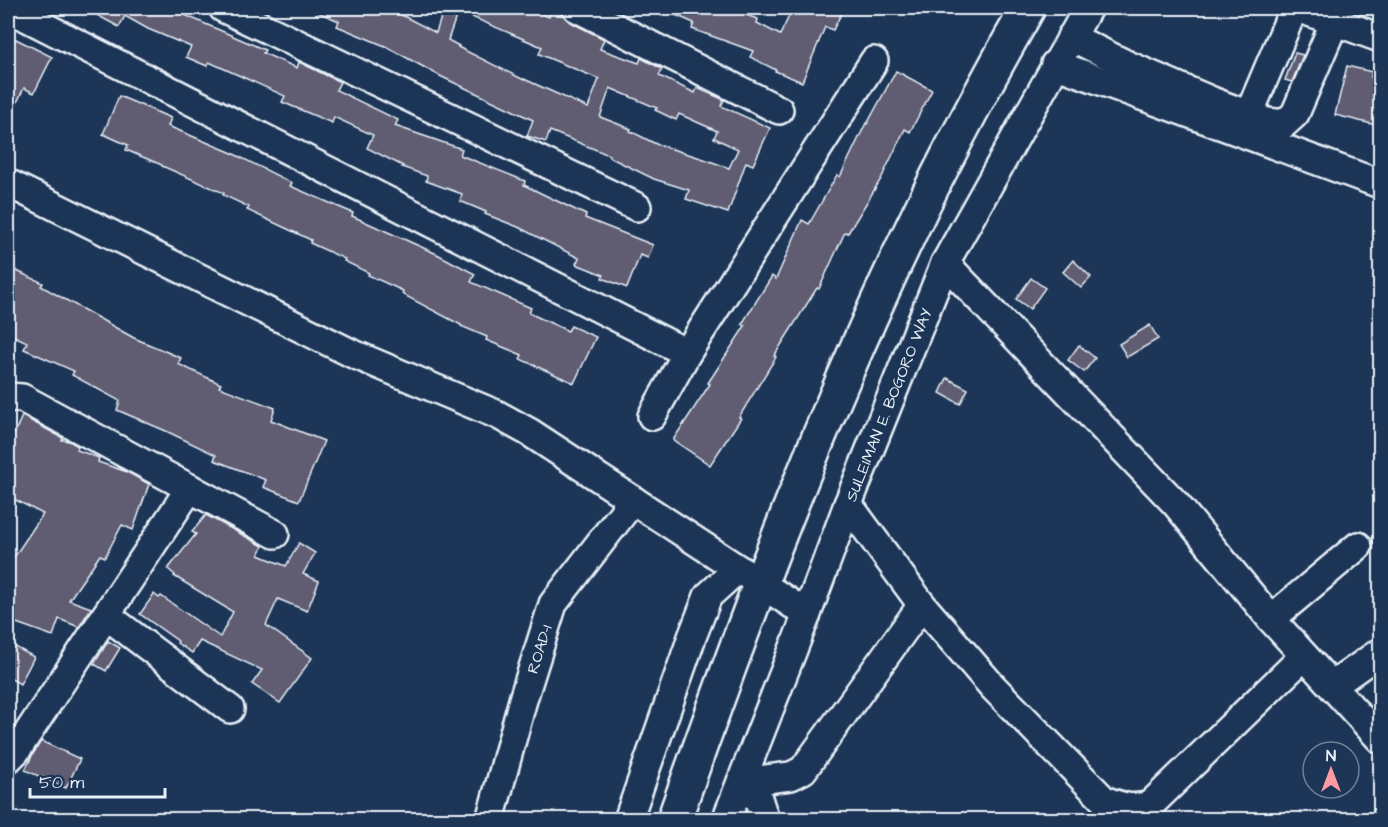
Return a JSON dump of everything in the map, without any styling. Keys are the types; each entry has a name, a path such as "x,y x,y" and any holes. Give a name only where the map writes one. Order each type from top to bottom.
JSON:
{"main road":[{"path":"674,819 721,685 750,576 907,238 987,80 1028,8"}],"street":[{"path":"8,8 687,353"},
{"path":"223,8 637,207"},
{"path":"577,8 779,110"},
{"name":"SULEIMAN E. BOGORO WAY","path":"726,819 746,781 848,504 945,263 1088,8"},
{"path":"1249,114 1296,8 1380,38"},
{"path":"1071,37 1130,66 1212,101 1267,122 1284,124 1295,114 1335,21"},
{"path":"652,416 687,353 874,61"},
{"path":"1055,64 1380,184"},
{"path":"8,183 351,353 498,415 529,432 807,614"},
{"path":"945,263 1176,504 1271,619 1380,739"},
{"path":"8,394 22,398 275,534"},
{"path":"8,759 16,751 190,488"},
{"name":"ROAD-1","path":"490,819 524,696 553,604 633,500"},
{"path":"848,504 922,605 1001,696 1104,800 1123,808 1140,808 1150,805 1304,656"},
{"path":"1271,619 1358,546"},
{"path":"628,819 708,596 730,576 750,576"},
{"path":"765,819 746,781 791,776 802,770 922,605"},
{"path":"106,615 230,709"},
{"path":"1332,686 1380,652"}],"building":[{"path":"84,8 169,8 265,50 263,53 297,68 299,62 340,82 336,90 398,120 395,126 462,149 460,155 525,181 524,185 586,215 585,218 653,245 648,258 640,255 627,288 602,278 604,275 576,264 579,258 518,227 485,214 486,212 460,201 462,194 426,181 427,176 402,167 367,148 373,135 334,117 332,123 282,102 285,96 209,62 207,66 186,57 191,47 148,29 125,16 119,27"},
{"path":"308,8 397,8 396,12 436,33 444,8 527,8 549,17 551,10 604,39 600,49 639,63 641,58 662,69 659,76 695,93 697,88 720,98 724,100 721,106 770,128 753,165 746,162 728,213 686,199 689,190 654,179 609,155 550,131 546,142 527,136 533,120 442,77 385,46 337,26 339,21","holes":["458,11 542,47 539,54 599,79 588,108 524,80 448,40","610,88 657,108 655,110 676,120 679,114 717,131 714,138 738,149 729,168 656,144 630,131 631,129 600,117"]},
{"path":"659,8 725,8 758,19 757,23 780,35 793,8 844,8 833,30 825,27 802,82 750,57 753,51 692,29 694,23"},
{"path":"8,35 52,57 34,93 24,88 8,121"},
{"path":"1295,53 1303,55 1292,82 1285,80"},
{"path":"1347,66 1372,72 1371,77 1380,79 1380,126 1335,115"},
{"path":"896,71 932,90 910,132 905,129 881,179 848,233 845,232 819,289 817,288 774,356 776,357 739,417 741,418 710,465 673,440 710,384 708,383 745,326 742,324 772,276 776,279 802,220 809,224 837,175 840,177 866,123"},
{"path":"119,96 171,118 168,126 230,152 292,183 290,186 353,213 352,216 437,254 475,274 471,282 531,308 529,313 568,331 571,326 596,337 574,383 520,359 522,355 486,340 487,337 461,326 402,294 403,291 368,275 369,273 344,261 345,259 310,243 311,240 247,210 249,207 223,195 224,193 126,150 128,145 103,134"},
{"path":"1073,260 1091,277 1081,288 1063,272"},
{"path":"8,267 43,283 41,286 134,338 181,358 178,364 221,384 219,387 275,408 271,420 324,441 299,501 263,487 266,480 214,460 216,455 117,410 120,401 72,375 74,371 24,349 27,342 8,333"},
{"path":"1031,278 1045,288 1030,309 1016,299"},
{"path":"1150,325 1158,339 1127,357 1119,344"},
{"path":"1079,345 1095,358 1084,372 1068,360"},
{"path":"947,378 968,389 960,404 940,393"},
{"path":"22,416 63,438 62,440 78,446 77,450 99,458 98,462 127,472 149,484 133,530 122,525 105,557 100,555 69,600 91,608 90,610 79,627 59,619 53,636 8,620 8,566 43,514 8,496 8,448"},
{"path":"206,515 263,546 259,555 286,566 299,543 315,553 303,574 319,581 307,611 278,599 266,625 312,658 280,703 252,684 262,670 200,641 192,653 140,614 154,594 159,598 161,596 220,637 233,612 174,576 168,569 196,534 192,532"},
{"path":"108,641 120,648 106,671 94,664"},
{"path":"8,643 34,657 20,684 8,677"},
{"path":"41,741 80,759 66,788 25,770"}]}
